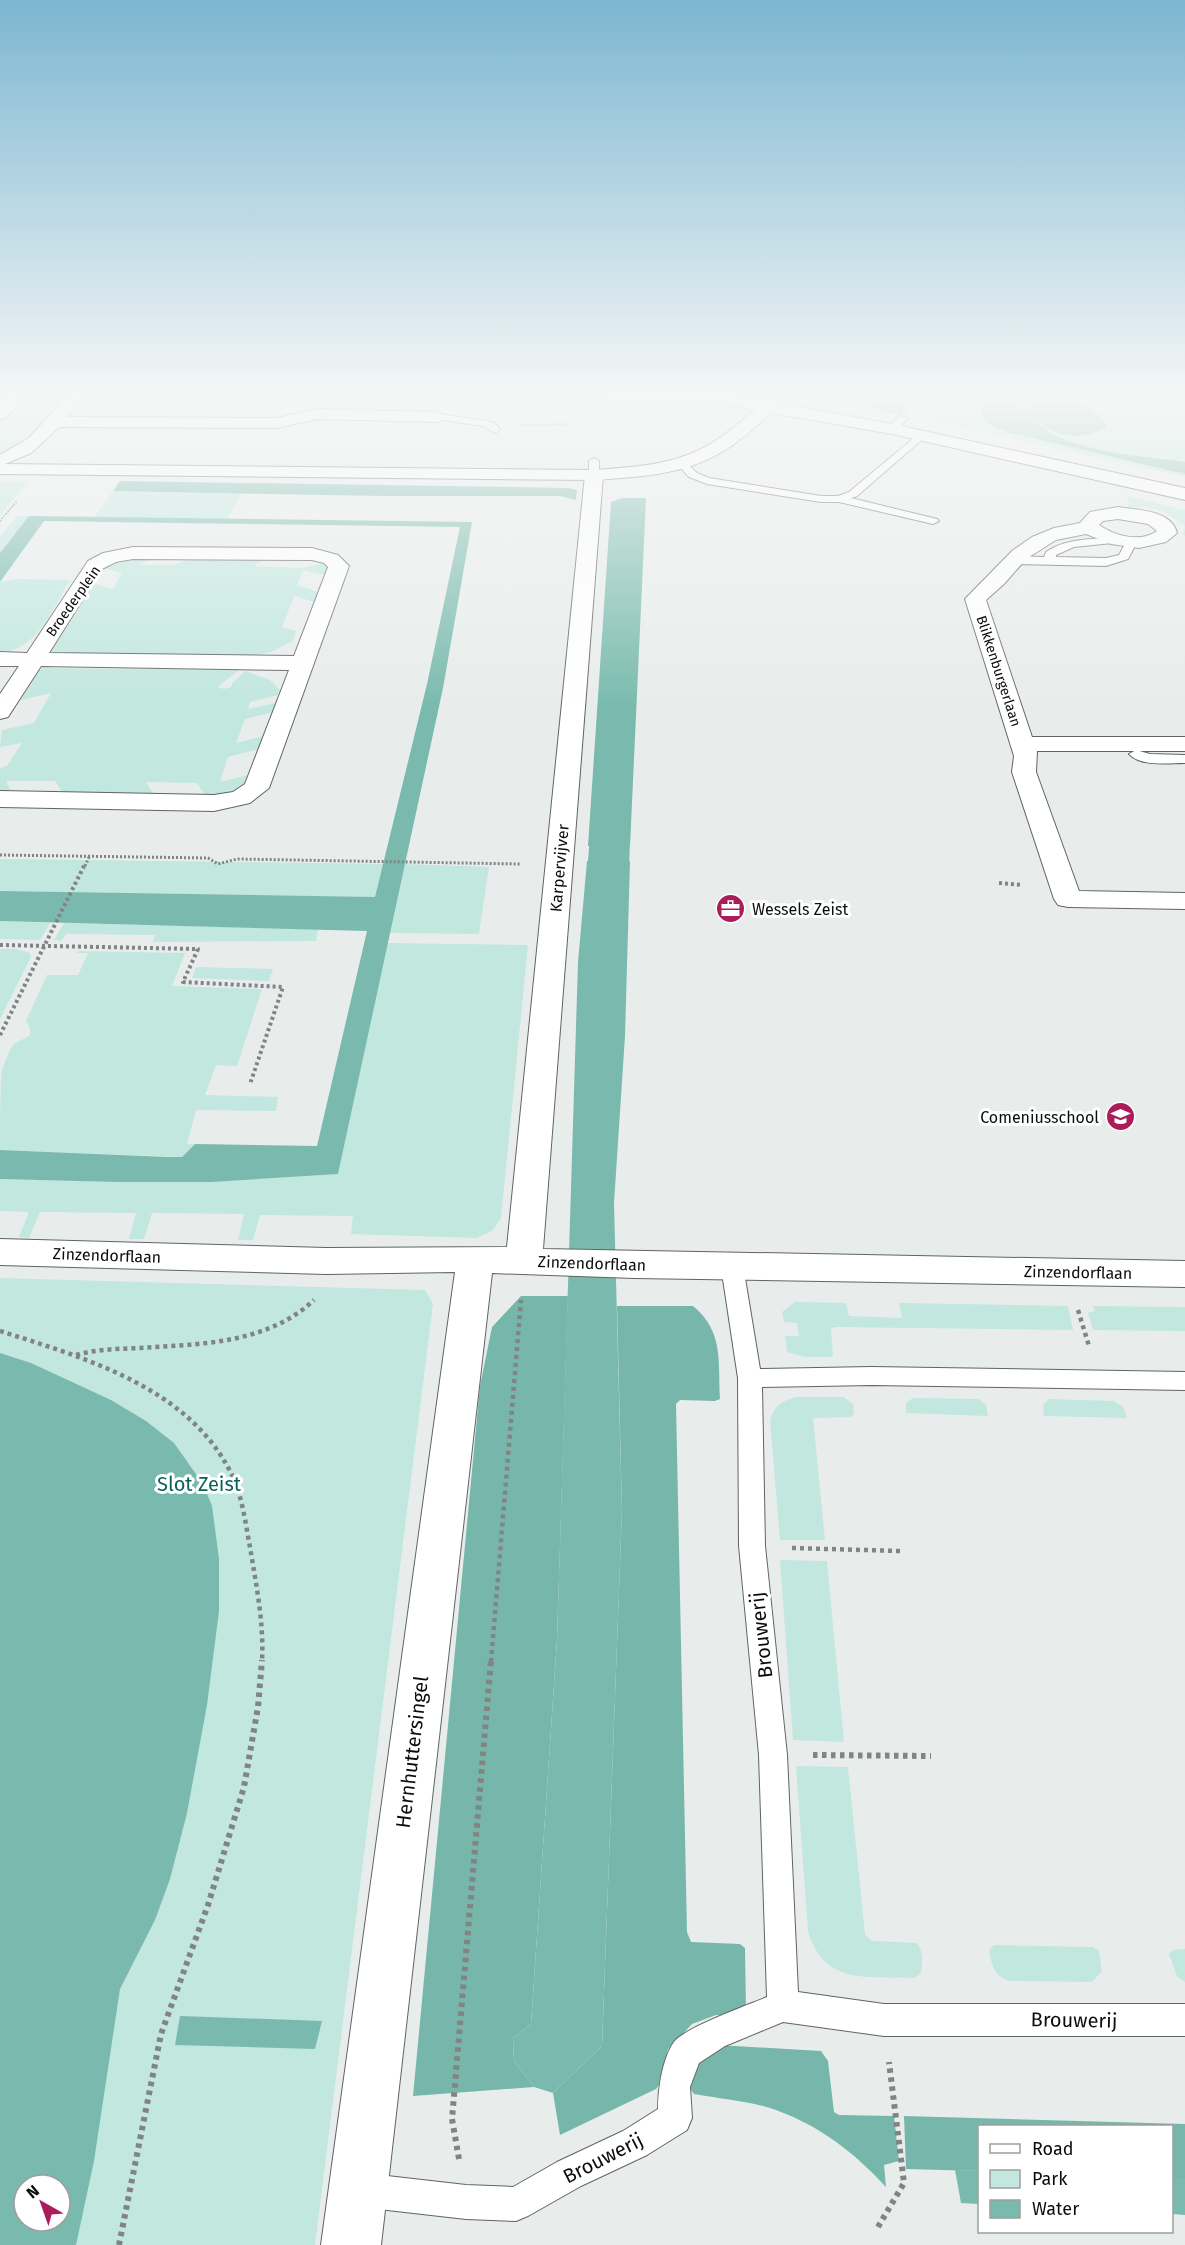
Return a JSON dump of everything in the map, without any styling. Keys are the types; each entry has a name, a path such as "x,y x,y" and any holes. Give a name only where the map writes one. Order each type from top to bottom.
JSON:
{"street":[{"name":"Karpervijver","path":"535,1261 560,857 591,498"},
{"name":"Blikkenburgerlaan","path":"1125,541 1155,540 1167,533 1166,528 1162,523 1143,516 1118,513 1097,516 1089,524 1090,528 1053,534 1040,539 1014,560 999,578 975,599 1023,744 1185,744"},
{"path":"1090,528 1096,533 1125,541"},
{"name":"Broederplein","path":"0,712 95,565 110,556 133,553 312,554 331,559 339,566 256,788 241,798 214,803 0,799"},
{"name":"Broederplein","path":"0,659 302,663"},
{"path":"1023,744 1026,756 1024,772 1068,899 1185,901"},
{"name":"Zinzendorflaan","path":"0,1252 326,1261 475,1259 634,1265 1185,1274"},
{"name":"Hernhuttersingel","path":"351,2245 475,1259"}],"lane":[{"path":"813,498 839,499 933,521"},
{"path":"1014,560 1106,562 1124,557 1125,541 1072,543 1050,554 1050,558"},
{"path":"1136,754 1149,758 1185,759"},
{"name":"Brouwerij","path":"732,1266 750,1378 752,1546 773,1755 783,2006"},
{"path":"750,1378 872,1376 1185,1381"},
{"name":"Brouwerij","path":"357,2190 466,2202 516,2204 635,2143 675,2118 674,2087 686,2052 714,2035 783,2006 884,2020 1185,2020"}],"path":[{"path":"0,855 208,858 220,864 237,859 409,862 560,857"},
{"path":"0,1035 89,857"},
{"path":"0,945 198,949 183,982 283,987 250,1084"},
{"path":"75,1355 91,1350 183,1346 253,1335 289,1321 313,1302 323,1279 326,1261"},
{"path":"466,2202 452,2119 535,1261"},
{"path":"1066,1272 1100,1380"},
{"path":"0,1331 75,1355 126,1378 172,1402 208,1436 232,1474 244,1515 259,1600 262,1643 258,1707 244,1787 208,1905 161,2034 118,2245"},
{"path":"752,1546 900,1551"},
{"path":"773,1755 931,1756"},
{"path":"878,2227 904,2183 884,2020"}],"green space":[{"path":"0,498 14,498 0,516"},
{"path":"108,498 239,498 224,524 91,522"},
{"path":"1128,498 1135,498 1185,510 1185,526 1159,511 1145,507 1129,507"},
{"path":"17,516 29,516 0,553 0,537"},
{"path":"154,557 138,565 175,565 193,557 268,558 253,566 302,568 325,563 328,567 324,575 303,570 297,585 318,592 315,602 294,596 282,627 296,631 293,641 271,652 251,656 53,654 51,652 94,584 113,589 122,573 104,568 118,559"},
{"path":"16,579 70,580 50,615 34,636 24,645 0,652 0,582"},
{"path":"43,668 239,670 218,687 224,689 231,687 232,683 245,671 270,680 280,690 278,695 250,702 248,709 276,703 274,712 245,719 236,743 264,736 259,749 228,757 220,782 249,775 238,790 206,797 197,783 146,782 155,796 64,795 55,781 6,781 12,794 0,794 0,768 7,766 22,743 0,747 2,730 34,723 51,693 21,700 38,671"},
{"path":"0,859 383,864 375,897 0,891"},
{"path":"404,864 489,867 479,934 389,933"},
{"path":"0,921 50,923 40,940 0,939"},
{"path":"64,923 318,929 316,941 153,942 155,935 66,934 61,941 54,940"},
{"path":"387,943 528,945 501,1218 493,1230 477,1238 351,1234 353,1216 260,1215 253,1240 238,1240 244,1214 152,1213 144,1239 129,1239 136,1213 40,1212 29,1238 19,1237 29,1212 0,1211 0,1179 212,1182 338,1174"},
{"path":"0,949 17,949 30,953 31,957 0,1019"},
{"path":"79,951 185,953 172,986 262,989 237,1066 216,1065 205,1095 278,1097 276,1111 196,1110 187,1144 195,1144 182,1157 0,1150 2,1070 14,1044 30,1035 26,1021 47,975 78,975 88,953 77,953"},
{"path":"196,967 273,969 269,981 192,978"},
{"name":"Slot Zeist","path":"0,1278 425,1290 433,1304 315,2245 0,2245"},
{"path":"795,1302 846,1303 849,1316 902,1318 899,1303 1068,1306 1073,1330 835,1327 831,1329 833,1357 806,1357 787,1352 785,1336 799,1336 797,1323 784,1322 782,1312"},
{"path":"1093,1306 1185,1307 1185,1331 1093,1330 1088,1313 1095,1311"},
{"path":"796,1397 843,1397 853,1404 854,1414 850,1417 813,1418 825,1540 780,1540 770,1420 779,1405"},
{"path":"913,1398 978,1399 986,1405 988,1416 906,1413 906,1403"},
{"path":"1049,1399 1114,1401 1123,1407 1127,1418 1044,1416 1043,1405"},
{"path":"780,1560 827,1561 844,1742 793,1740"},
{"path":"796,1766 848,1767 865,1935 872,1941 917,1943 922,1965 921,1973 914,1978 864,1977 836,1970 815,1949 808,1931"},
{"path":"994,1945 1092,1947 1099,1951 1102,1971 1092,1982 1009,1981 996,1973 992,1965 989,1950"},
{"path":"1185,1949 1185,1982 1177,1976 1169,1954 1173,1950"}],"shaded area":[{"path":"521,1296 568,1296 557,1640 531,2024 513,2038 514,2061 534,2087 413,2096 480,1386 492,1327"},
{"path":"617,1306 693,1306 703,1316 715,1337 719,1360 720,1399 715,1401 680,1400 676,1404 687,1932 691,1942 740,1944 745,1948 746,2011 743,2016 716,2015 692,2024 668,2049 660,2084 656,2089 560,2135 553,2093 602,2046 622,1510"},
{"path":"718,2045 821,2051 828,2061 834,2112 839,2115 894,2116 899,2161 884,2165 886,2187 849,2152 807,2124 756,2104 694,2094 689,2087 695,2065"},
{"path":"904,2116 1185,2124 1185,2178 1173,2178 1173,2125 978,2125 978,2171 906,2169"}],"water":[{"path":"622,498 646,498 630,846 588,846 611,502"},
{"path":"29,516 472,522 443,688 338,1174 212,1182 0,1179 0,1150 182,1157 195,1144 317,1146 367,931 0,921 0,891 375,897 427,684 460,527 44,521 0,582 0,553"},
{"path":"587,861 630,861 625,1036 614,1203 622,1510 602,2046 553,2093 534,2087 514,2061 513,2038 531,2024 557,1640 578,962"},
{"path":"0,1353 31,1363 111,1400 146,1421 174,1443 203,1484 212,1506 219,1559 219,1611 207,1705 187,1813 170,1879 155,1920 120,1989 94,2161 76,2245 0,2245"},
{"path":"180,2016 322,2021 315,2049 175,2045"},
{"path":"955,2170 978,2171 978,2204 961,2203"},
{"path":"1173,2178 1185,2178 1185,2215 1173,2214"}],"waterway":[{"path":"605,932 613,777"}],"place":[{"name":"Wessels Zeist","path":"731,909"},
{"name":"Comeniusschool","path":"1120,1117"}]}
